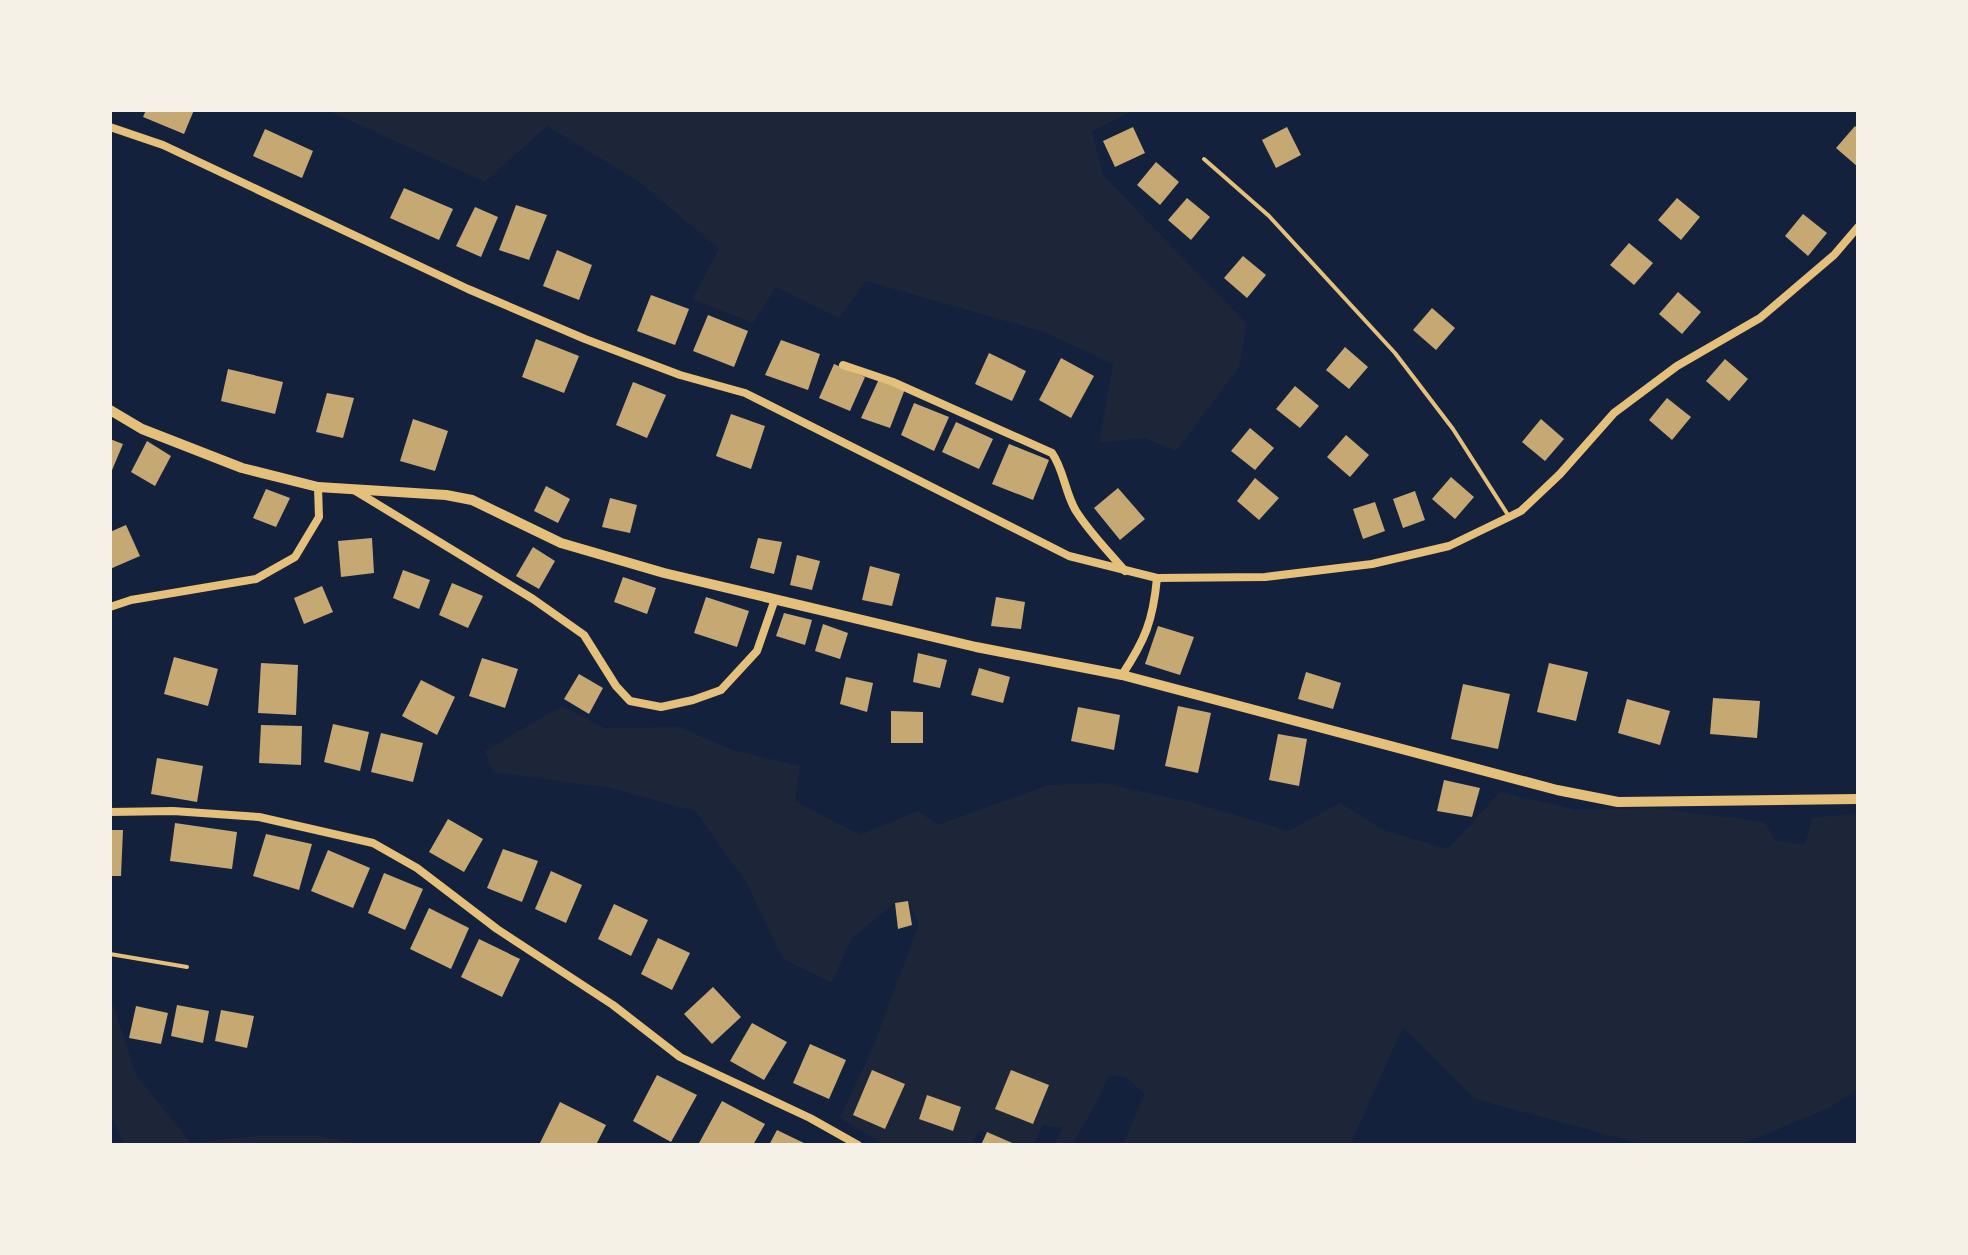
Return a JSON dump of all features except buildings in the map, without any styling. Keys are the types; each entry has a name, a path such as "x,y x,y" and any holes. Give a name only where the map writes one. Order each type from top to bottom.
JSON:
{"street":[{"path":"110,127 163,145 468,289 585,339 680,375 745,393 1069,556 1157,578 1265,577 1372,564 1449,546 1521,511 1560,474 1614,413 1677,366 1760,318 1834,255 1858,227"},
{"path":"843,365 893,382 1052,453 1059,463 1061,476 1076,511 1126,572"},
{"path":"110,410 142,429 242,468 318,487 446,495 472,500 561,543 664,573 976,647 1122,675 1557,790 1618,802 1858,799"},
{"path":"110,607 131,600 256,579 295,557 319,517 318,487"},
{"path":"353,490 533,599 584,635 616,686 630,701 661,707 721,690 757,651 775,599"},
{"path":"1122,675 1148,632 1154,613 1157,578"},
{"path":"110,812 173,811 259,817 373,843 417,868 497,929 613,1005 680,1057 810,1118 858,1145"}],"lane":[{"path":"1204,159 1269,216 1395,353 1453,429 1509,517"},
{"path":"110,954 187,967"}],"shaded area":[{"path":"327,110 1134,110 1092,131 1103,175 1247,324 1239,367 1176,451 1145,438 1099,443 1113,364 1044,332 866,281 839,318 776,287 753,323 692,299 719,249 638,181 547,126 485,182"},
{"path":"562,706 604,728 679,727 733,750 800,766 795,801 860,835 918,811 938,825 1048,785 1103,783 1198,804 1289,831 1340,803 1383,830 1448,849 1500,792 1577,810 1654,808 1765,822 1775,840 1805,845 1812,818 1858,813 1858,1089 1829,1108 1739,1145 1634,1142 1475,1099 1403,1027 1350,1145 1123,1145 1144,1094 1126,1077 1109,1075 1072,1145 1054,1145 1063,1128 1043,1125 1033,1145 1017,1145 979,1129 972,1145 885,1145 840,1118 872,1049 919,924 908,901 895,903 851,939 832,983 783,959 746,882 695,811 610,788 493,772 485,751"},
{"path":"110,995 136,1075 191,1143 257,1136 319,1136 361,1145 124,1145 110,1112"}]}
